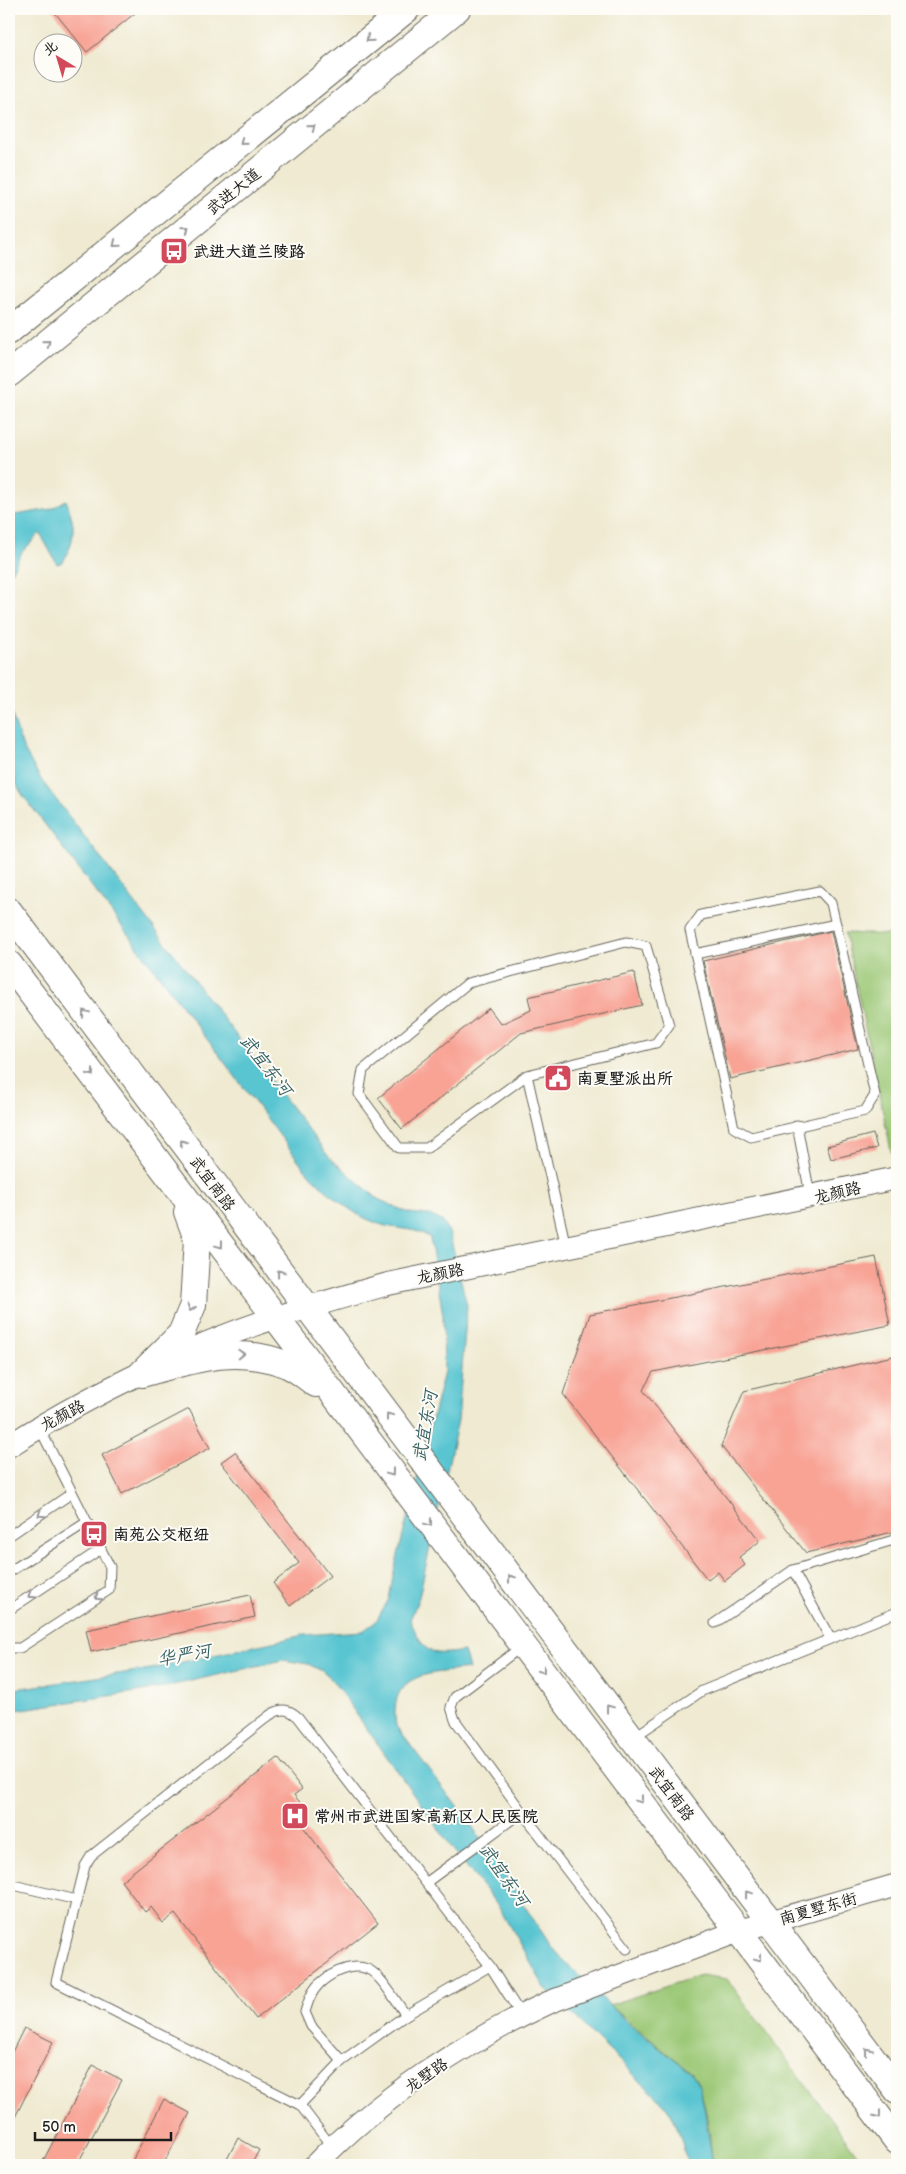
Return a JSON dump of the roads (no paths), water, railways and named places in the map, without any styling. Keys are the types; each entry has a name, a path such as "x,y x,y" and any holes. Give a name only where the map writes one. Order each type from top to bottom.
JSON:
{"main road":[{"name":"武进大道","path":"9,331 407,9"},
{"name":"武进大道","path":"9,374 457,9"},
{"name":"武宜南路","path":"9,911 306,1308 897,2090"},
{"name":"武宜南路","path":"9,964 274,1319 523,1645 897,2141"},
{"path":"142,1374 181,1334 193,1305 197,1239 180,1193"},
{"path":"142,1374 205,1356 252,1354 289,1365 333,1396"}],"street":[{"name":"龙颜路","path":"9,1446 38,1427 181,1354 306,1308 388,1284 811,1198 897,1178"},
{"name":"南夏墅东街","path":"739,1931 897,1885"},
{"name":"龙墅路","path":"315,2165 333,2147 426,2073 521,2016 550,2002 739,1931"}],"lane":[{"path":"820,891 831,903 836,924 875,1095 865,1111 751,1137 734,1128 690,930 701,915 820,891"},
{"path":"695,954 836,924"},
{"path":"626,942 646,946 669,1025 656,1043 527,1075 427,1148 399,1148 359,1094 362,1070 468,983 626,942"},
{"path":"527,1075 566,1247"},
{"path":"797,1126 811,1198"},
{"path":"9,1648 20,1648 109,1590 110,1567 38,1427"},
{"path":"9,1536 72,1493"},
{"path":"9,1572 87,1522"},
{"path":"715,1623 793,1570 897,1539"},
{"path":"9,1610 101,1549"},
{"path":"793,1570 830,1638"},
{"path":"632,1739 702,1691 897,1612"},
{"path":"523,1645 455,1697 451,1707 455,1720 522,1812 627,1949"},
{"path":"333,2147 300,2105 56,1982 85,1866 91,1856 270,1715 280,1709 290,1710 298,1717 490,1966 521,2016"},
{"path":"427,1882 522,1812"},
{"path":"9,1884 76,1900"},
{"path":"300,2105 342,2061 406,2014 490,1966"},
{"path":"342,2061 311,2026 305,2012 309,1998 319,1984 347,1968 360,1967 374,1973 406,2014"}],"water":[{"path":"66,500 72,518 73,532 70,546 63,562 57,564 40,533 22,552 9,576 9,516 51,509"},
{"name":"武宜东河","path":"9,706 23,748 42,781 329,1157 378,1199 409,1213 429,1215 442,1221 449,1232 467,1305 458,1420 419,1597 410,1620 424,1646 435,1653 464,1651 469,1669 426,1675 414,1679 405,1685 398,1695 395,1708 396,1726 474,1829 551,1946 626,2021 691,2072 699,2085 704,2106 713,2165 688,2165 677,2126 665,2105 545,1988 498,1906 455,1852 332,1680 322,1671 308,1664 283,1660 156,1689 9,1711 9,1690 151,1669 304,1635 363,1631 376,1621 389,1599 394,1571 444,1372 443,1315 430,1238 419,1232 385,1226 368,1220 348,1208 305,1169 22,794 9,772"}],"place":[{"name":"武进大道兰陵路","path":"174,251"},
{"name":"南夏墅派出所","path":"558,1078"},
{"name":"南苑公交枢纽","path":"94,1534"},
{"name":"常州市武进国家高新区人民医院","path":"295,1816"}],"water label":[{"name":"华严河","path":"184,1655"}]}
